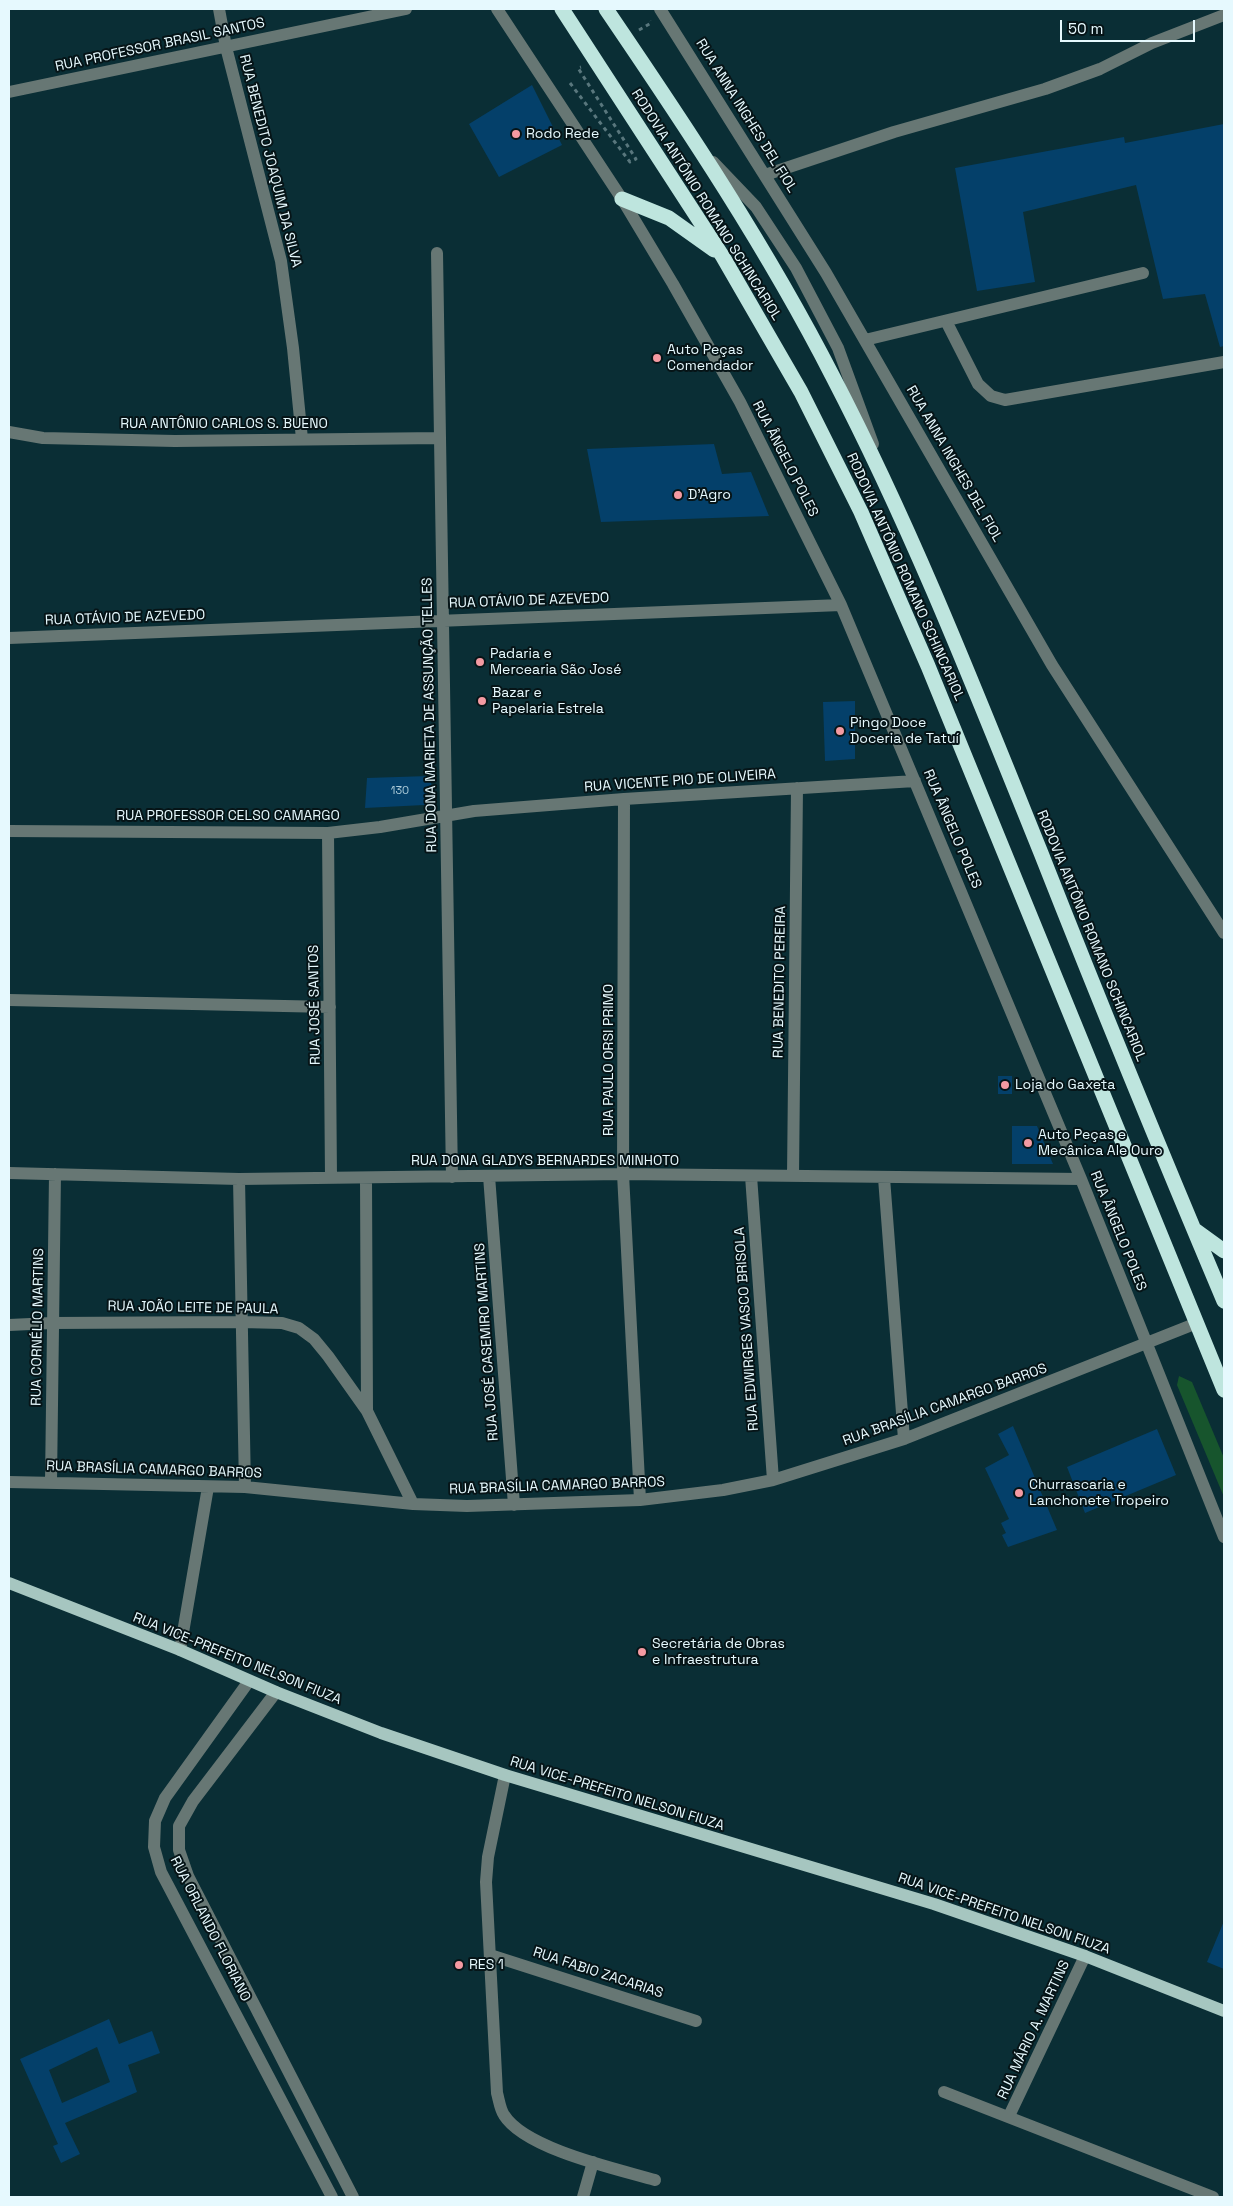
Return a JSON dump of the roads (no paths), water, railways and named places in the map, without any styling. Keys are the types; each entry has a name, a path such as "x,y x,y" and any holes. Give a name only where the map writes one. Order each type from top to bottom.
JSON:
{"highway":[{"name":"RODOVIA ANTÔNIO ROMANO SCHINCARIOL","path":"562,9 723,257 800,392 857,503 928,666 1224,1390"},
{"name":"RODOVIA ANTÔNIO ROMANO SCHINCARIOL","path":"606,9 699,147 753,233 833,376 891,494 955,640 1126,1068 1224,1301"},
{"path":"622,199 669,218 687,229 723,257"},
{"path":"1194,1230 1224,1251"}],"main road":[{"name":"RUA VICE-PREFEITO NELSON FIUZA","path":"9,1584 180,1650 249,1681 382,1734 505,1776 934,1904 1085,1956 1224,2011"}],"street":[{"name":"RUA BENEDITO JOAQUIM DA SILVA","path":"219,9 226,46 281,261 293,348 302,439"},
{"name":"RUA PROFESSOR BRASIL SANTOS","path":"9,92 406,9"},
{"name":"RUA ÂNGELO POLES","path":"497,9 622,199 740,402 842,605 1081,1179 1224,1537"},
{"name":"RUA ANNA INGHES DEL FIOL","path":"660,9 826,273 1052,665 1224,933"},
{"path":"765,175 894,132 1045,89 1100,69 1152,43 1224,15"},
{"name":"RUA DONA MARIETA DE ASSUNÇÃO TELLES","path":"437,252 452,1177"},
{"path":"865,340 1143,273"},
{"path":"946,321 978,384 991,396 1005,400 1224,362"},
{"name":"RUA ANTÔNIO CARLOS S. BUENO","path":"9,432 43,438 127,440 440,438"},
{"name":"RUA OTÁVIO DE AZEVEDO","path":"9,638 443,619 842,605"},
{"name":"RUA VICENTE PIO DE OLIVEIRA","path":"446,815 624,799 915,781"},
{"name":"RUA BENEDITO PEREIRA","path":"793,1176 798,788"},
{"name":"RUA PAULO ORSI PRIMO","path":"624,799 623,1174 640,1500"},
{"name":"RUA PROFESSOR CELSO CAMARGO","path":"9,831 328,833 380,827 446,815"},
{"name":"RUA JOSÉ SANTOS","path":"328,833 331,1177"},
{"path":"9,1000 330,1007"},
{"name":"RUA DONA GLADYS BERNARDES MINHOTO","path":"9,1173 239,1179 623,1174 1081,1179"},
{"name":"RUA CORNÉLIO MARTINS","path":"51,1482 55,1174"},
{"name":"RUA JOSÉ CASEMIRO MARTINS","path":"489,1176 514,1505"},
{"name":"RUA EDWIRGES VASCO BRISOLA","path":"751,1176 773,1480"},
{"name":"RUA JOÃO LEITE DE PAULA","path":"366,1178 367,1411"},
{"path":"884,1178 904,1438"},
{"path":"239,1179 245,1487"},
{"name":"RUA JOÃO LEITE DE PAULA","path":"9,1325 242,1322 282,1323 299,1328 314,1339 367,1411 413,1504"},
{"name":"RUA BRASÍLIA CAMARGO BARROS","path":"9,1482 245,1487 413,1504 514,1505 640,1500 723,1490 773,1480 904,1438 1197,1324"},
{"path":"180,1650 208,1487"},
{"name":"RUA ORLANDO FLORIANO","path":"249,1681 165,1798 155,1821 154,1847 161,1872 332,2197"},
{"name":"RUA ORLANDO FLORIANO","path":"276,1692 193,1801 179,1826 179,1850 188,1876 353,2197"},
{"path":"505,1776 488,1857 486,1882 497,2093 504,2115 520,2132 543,2145 655,2180"},
{"name":"RUA FABIO ZACARIAS","path":"490,1955 696,2021"},
{"name":"RUA MÁRIO A. MARTINS","path":"1009,2116 1085,1956"},
{"path":"944,2092 1213,2197"},
{"path":"583,2197 593,2162"}],"place":[{"name":"Rodo Rede","path":"516,134"},
{"name":"Auto Peças Comendador","path":"657,358"},
{"name":"D'Agro","path":"678,495"},
{"name":"Padaria e Mercearia São José","path":"480,662"},
{"name":"Bazar e Papelaria Estrela","path":"482,701"},
{"name":"Pingo Doce Doceria de Tatuí","path":"840,731"},
{"name":"Loja do Gaxeta","path":"1005,1085"},
{"name":"Auto Peças e Mecânica Ale Ouro","path":"1028,1143"},
{"name":"Churrascaria e Lanchonete Tropeiro","path":"1019,1493"},
{"name":"Secretária de Obras e Infraestrutura","path":"642,1652"},
{"name":"RES 1","path":"459,1965"}]}
